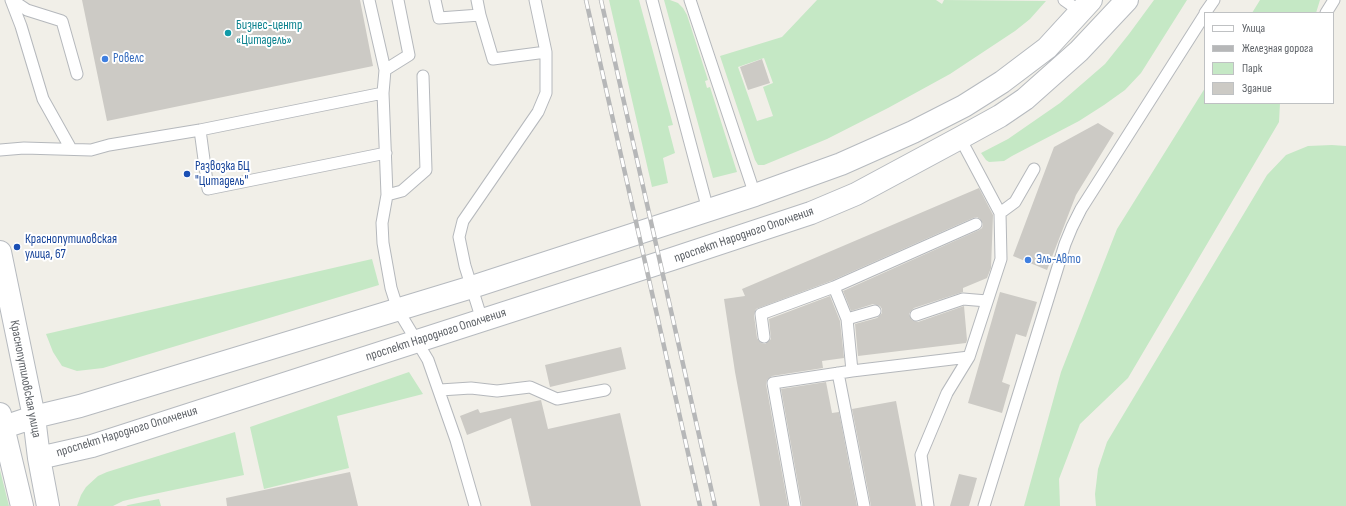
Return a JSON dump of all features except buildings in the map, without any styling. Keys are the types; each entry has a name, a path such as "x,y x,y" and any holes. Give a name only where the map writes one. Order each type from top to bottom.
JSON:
{"main road":[{"name":"проспект Народного Ополчения","path":"2,420 39,458 92,446 417,340 672,260 811,213 856,194 1000,116 1024,99 1079,51 1127,0"},
{"path":"22,506 2,420 34,417 80,406 398,310 755,195 841,164 913,132 964,106 1002,82 1047,48 1078,4"},
{"name":"Краснопутиловская улица","path":"0,252 34,417 39,458 48,506"}],"lane":[{"path":"12,0 27,10 62,21 77,74"},
{"path":"12,0 44,99 71,149"},
{"path":"369,0 386,70 383,93 387,195 382,223 383,242 391,288 398,310 428,360 440,390 476,506"},
{"path":"386,70 409,55 398,0"},
{"path":"435,0 439,18 480,15"},
{"path":"477,0 493,58 546,52"},
{"path":"482,320 459,237 463,221 538,112 546,93 546,52 535,0"},
{"path":"652,0 708,210"},
{"path":"690,0 755,195"},
{"path":"1206,12 1214,0"},
{"path":"1327,12 1334,0"},
{"path":"984,506 1065,244 1072,227 1081,209 1204,15"},
{"path":"387,195 402,191 426,170 423,76"},
{"path":"0,150 24,148 91,150 109,145 200,130 383,93"},
{"path":"200,130 208,189 386,153"},
{"path":"928,506 921,455 947,393 969,357 1001,259 1000,213 960,138"},
{"path":"1000,213 1015,202 1034,169"},
{"path":"764,337 761,314 834,287 976,224"},
{"path":"834,287 847,319 852,371"},
{"path":"916,315 963,299 987,301"},
{"path":"847,319 875,311"},
{"path":"795,506 773,383 852,371 969,357"},
{"path":"838,373 864,506"},
{"path":"440,390 471,388 497,391 530,387 557,399 605,390"}],"green space":[{"path":"609,0 639,0 673,125 668,126 675,153 663,158 668,183 652,187"},
{"path":"664,0 670,0 678,3 687,15 708,80 705,81 707,88 710,87 737,172 713,178"},
{"path":"817,0 936,0 942,4 944,0 1046,1 1030,19 1015,31 950,74 827,139 764,165 758,165 720,56 782,37","holes":["764,58 773,83 763,87 773,116 757,121 738,67"]},
{"path":"1154,0 1187,0 1141,73 1125,90 1079,121 1004,161 989,162 986,160 981,153 1008,139 1060,103 1105,64"},
{"path":"1260,0 1320,0 1316,12 1253,12"},
{"path":"1204,90 1204,104 1280,104 1279,122 1128,378 1080,424 1059,479 1060,506 1024,506 1061,372 1117,229"},
{"path":"1308,146 1346,146 1346,506 1096,506 1095,494 1098,469 1107,442 1267,175 1286,155"},
{"path":"372,259 379,285 103,368 77,371 62,366 53,352 46,334"},
{"path":"409,372 423,394 337,416 349,468 264,489 250,427"},
{"path":"235,432 244,475 123,501 113,506 77,506 86,487 98,476"},
{"path":"0,470 9,506 0,506"},
{"path":"159,499 161,506 126,506 128,505"}],"railway":[{"path":"586,0 700,506"},
{"path":"601,0 715,506"}],"place":[{"name":"Бизнес-центр «Цитадель»","path":"228,33"},
{"name":"Ровелс","path":"105,59"},
{"name":"Развозка БЦ \"Цитадель\"","path":"187,174"},
{"name":"Краснопутиловская улица, 67","path":"17,247"},
{"name":"Эль-Авто","path":"1028,260"}]}
